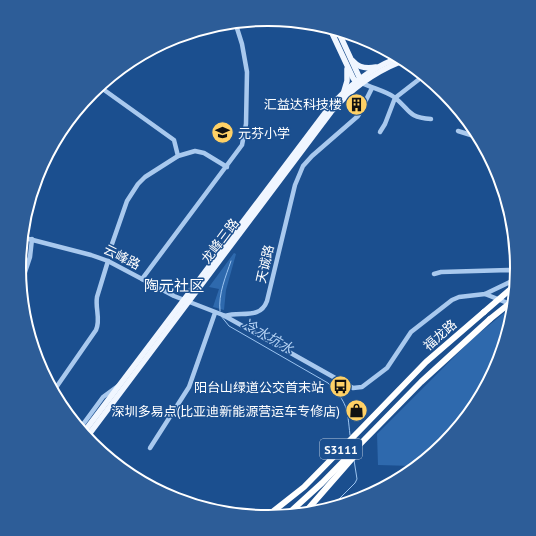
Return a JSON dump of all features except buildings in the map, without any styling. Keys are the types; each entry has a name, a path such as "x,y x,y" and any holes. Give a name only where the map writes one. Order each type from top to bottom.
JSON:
{"highway":[{"name":"福龙路","path":"275,510 304,487 411,376 446,343 509,291"},
{"name":"福龙路","path":"399,403 460,345 507,306"},
{"path":"311,506 399,403"},
{"name":"S3111","path":"294,508 322,483 399,403"}],"main road":[{"path":"332,34 346,64 359,81"},
{"path":"341,37 351,58 359,81"},
{"path":"351,58 356,64 363,68 380,66"},
{"path":"359,81 380,66 392,60"},
{"path":"359,81 397,63"},
{"path":"344,92 347,81 346,64"},
{"name":"龙峰三路","path":"90,432 324,114 344,92 359,81"},
{"name":"龙峰三路","path":"186,301 328,116 359,81"},
{"name":"龙峰三路","path":"87,429 153,345"}],"street":[{"path":"142,279 242,145 246,124 247,72 242,44 237,28"},
{"path":"380,132 385,124 395,98 419,79"},
{"path":"359,81 395,98 412,115 431,119"},
{"name":"天诚路","path":"220,314 258,312 266,306 295,185 303,166 360,114 372,88"},
{"path":"104,90 174,140 178,156"},
{"path":"458,130 469,134"},
{"path":"112,244 127,200 144,177 178,156 195,151 201,151 226,167"},
{"name":"云峰路","path":"28,238 108,261 186,301 220,314 353,388 362,387 387,368 412,332 452,300 458,297 485,294"},
{"path":"26,269 30,258 32,239"},
{"path":"57,386 99,325 96,303 108,261"},
{"path":"434,274 441,272 510,270"},
{"path":"485,294 509,282"},
{"path":"485,294 507,303"},
{"path":"150,448 189,387 220,314"},
{"path":"83,424 103,397 121,384"}],"shaded area":[{"path":"234,253 236,254 226,290 224,310 213,307 219,289 209,287"},
{"path":"506,312 502,331 492,361 478,389 450,428 428,450 407,466 378,465 377,434 472,339"}],"waterway":[{"name":"冷水坑水","path":"220,311 221,292 231,261"},
{"name":"冷水坑水","path":"221,316 229,326 328,383 343,401 347,412 350,435"},
{"path":"351,442 352,449"},
{"path":"338,500 357,479 354,460"}],"place":[{"name":"汇益达科技楼","path":"357,104"},
{"name":"元芬小学","path":"223,133"},
{"name":"阳台山绿道公交首末站","path":"340,387"},
{"name":"深圳多易点(比亚迪新能源营运车专修店)","path":"356,411"}],"district":[{"name":"陶元社区","path":"174,285"}]}
